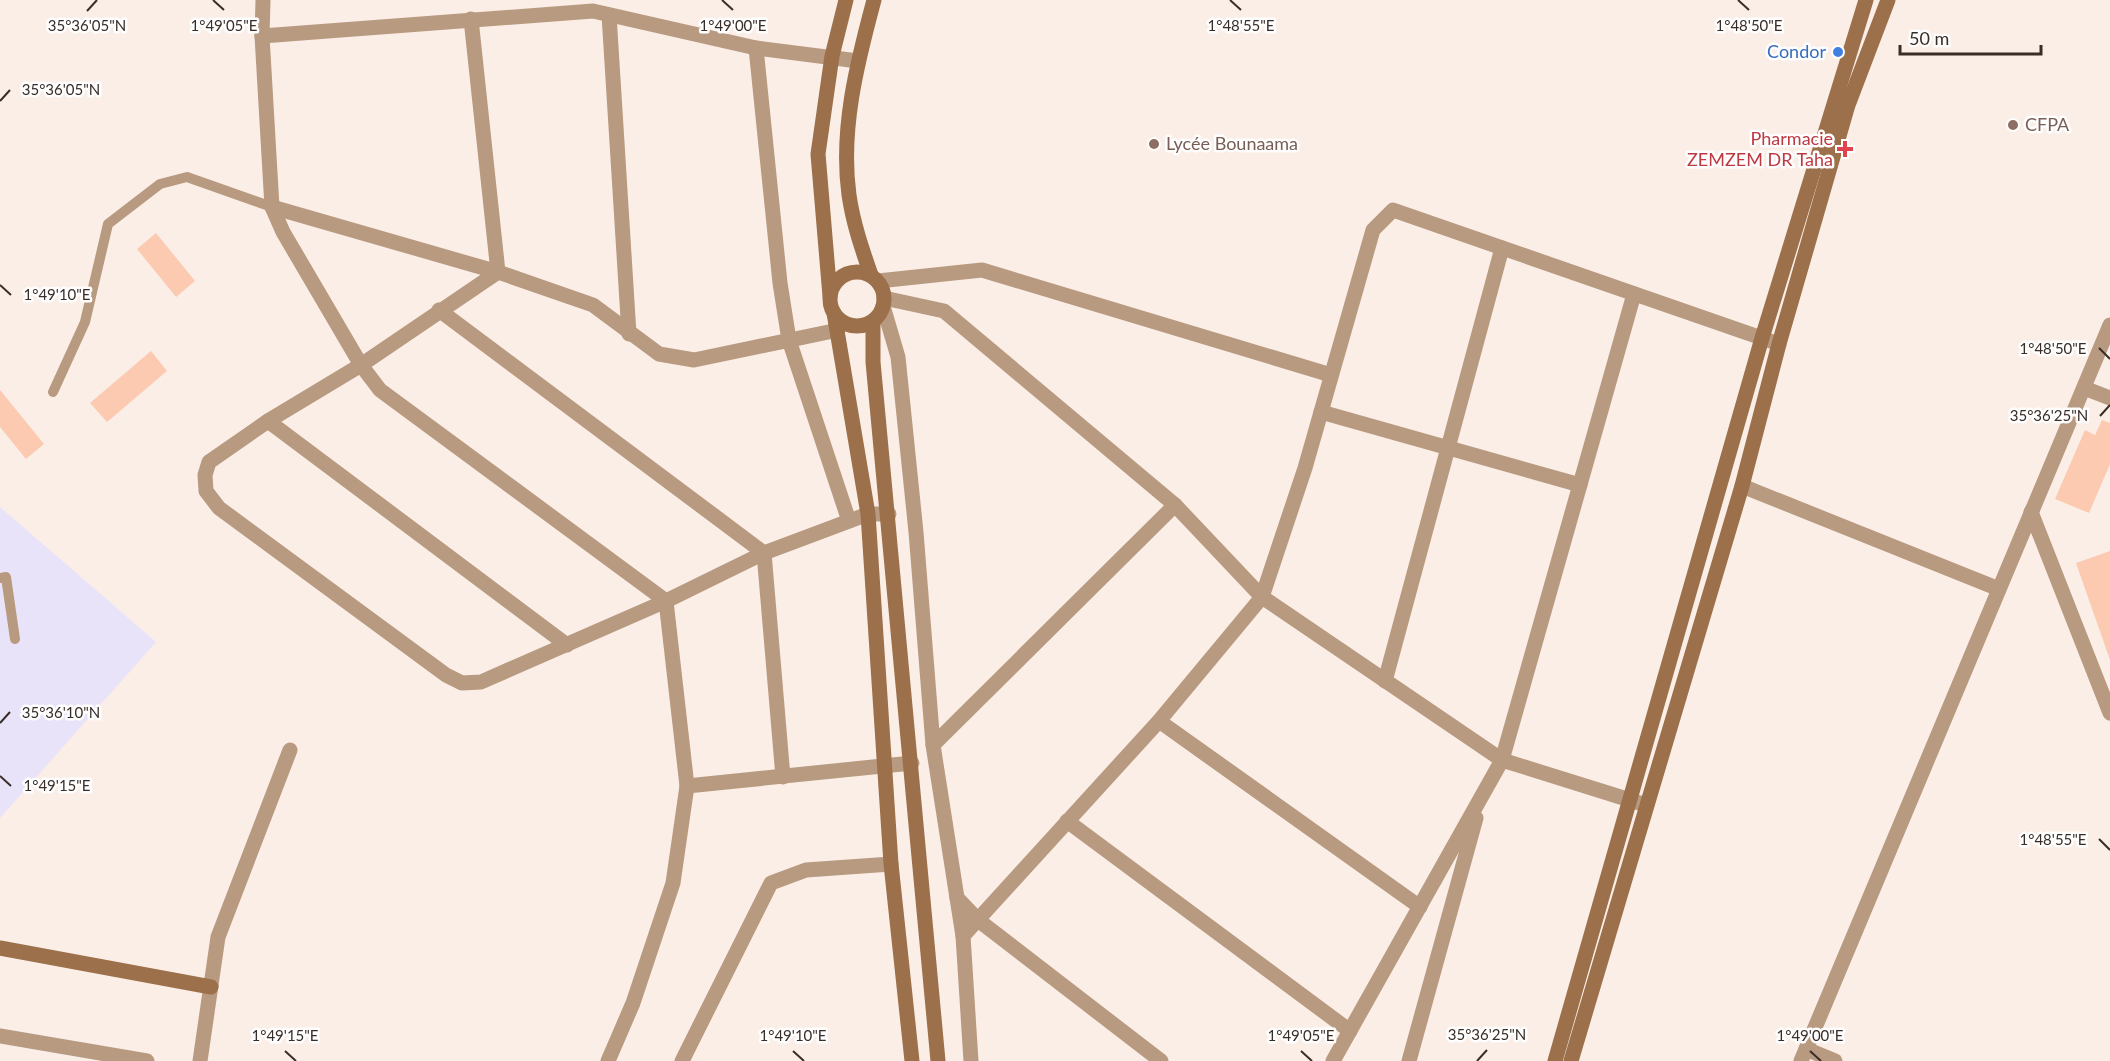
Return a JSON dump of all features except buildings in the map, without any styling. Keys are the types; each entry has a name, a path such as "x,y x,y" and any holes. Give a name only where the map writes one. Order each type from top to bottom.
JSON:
{"street":[{"path":"263,0 262,36 272,207 283,232 361,365 380,390 666,602 687,786 673,883 633,1003 608,1061"},
{"path":"846,0 832,56 819,154 830,296 838,330 868,514 883,768 912,1061"},
{"path":"874,0 858,61 846,146 849,195 874,278 884,302 898,357 916,532 933,745 963,936 971,1061"},
{"path":"1555,1061 1762,338 1866,0"},
{"path":"1571,1061 1742,486 1779,344 1848,105 1888,0"},
{"path":"262,36 593,11 756,48 858,61"},
{"path":"609,15 629,334"},
{"path":"471,19 498,272"},
{"path":"756,48 780,283 789,340 849,521"},
{"path":"272,207 498,272 593,305 629,334 659,354 694,360 838,330"},
{"path":"963,936 1159,721 1262,597 1321,412 1373,230 1393,210 1779,344"},
{"path":"1385,681 1502,248"},
{"path":"830,296 838,280 845,274 862,272 874,278 982,270 1331,375"},
{"path":"498,272 361,365 268,421 209,462 205,474 206,491 219,508 446,675 462,683 481,682 666,602 764,552 868,514 889,514"},
{"path":"1334,1061 1502,760 1634,294"},
{"path":"884,302 873,321 873,362 889,514 938,1061"},
{"path":"884,302 944,311 1175,505 1262,597 1502,760 1646,805"},
{"path":"439,310 764,552 783,777"},
{"path":"834,313 847,324 856,326 873,321"},
{"path":"1835,1061 1803,1055 2110,325"},
{"path":"2084,388 2110,398"},
{"path":"1321,412 1580,485"},
{"path":"268,421 567,645"},
{"path":"1742,486 1999,589"},
{"path":"933,745 1175,505"},
{"path":"2031,512 2110,713"},
{"path":"1159,721 1420,907"},
{"path":"200,1061 218,937 290,750"},
{"path":"687,786 883,768 912,763"},
{"path":"1409,1061 1482,796"},
{"path":"1066,821 1350,1031"},
{"path":"682,1061 771,883 806,870 891,864"},
{"path":"957,898 978,920 1161,1061"},
{"path":"0,948 211,987"},
{"path":"0,1036 147,1061"}],"lane":[{"path":"53,392 85,322 108,224 160,184 188,177 272,207"},
{"path":"0,578 6,577 15,639"}],"shaded area":[{"path":"0,507 156,642 0,818"}],"place":[{"name":"Condor","path":"1838,52"},
{"name":"CFPA","path":"2013,125"},
{"name":"Lycée Bounaama","path":"1154,144"},
{"name":"Pharmacie ZEMZEM DR Taha","path":"1845,149"}]}
